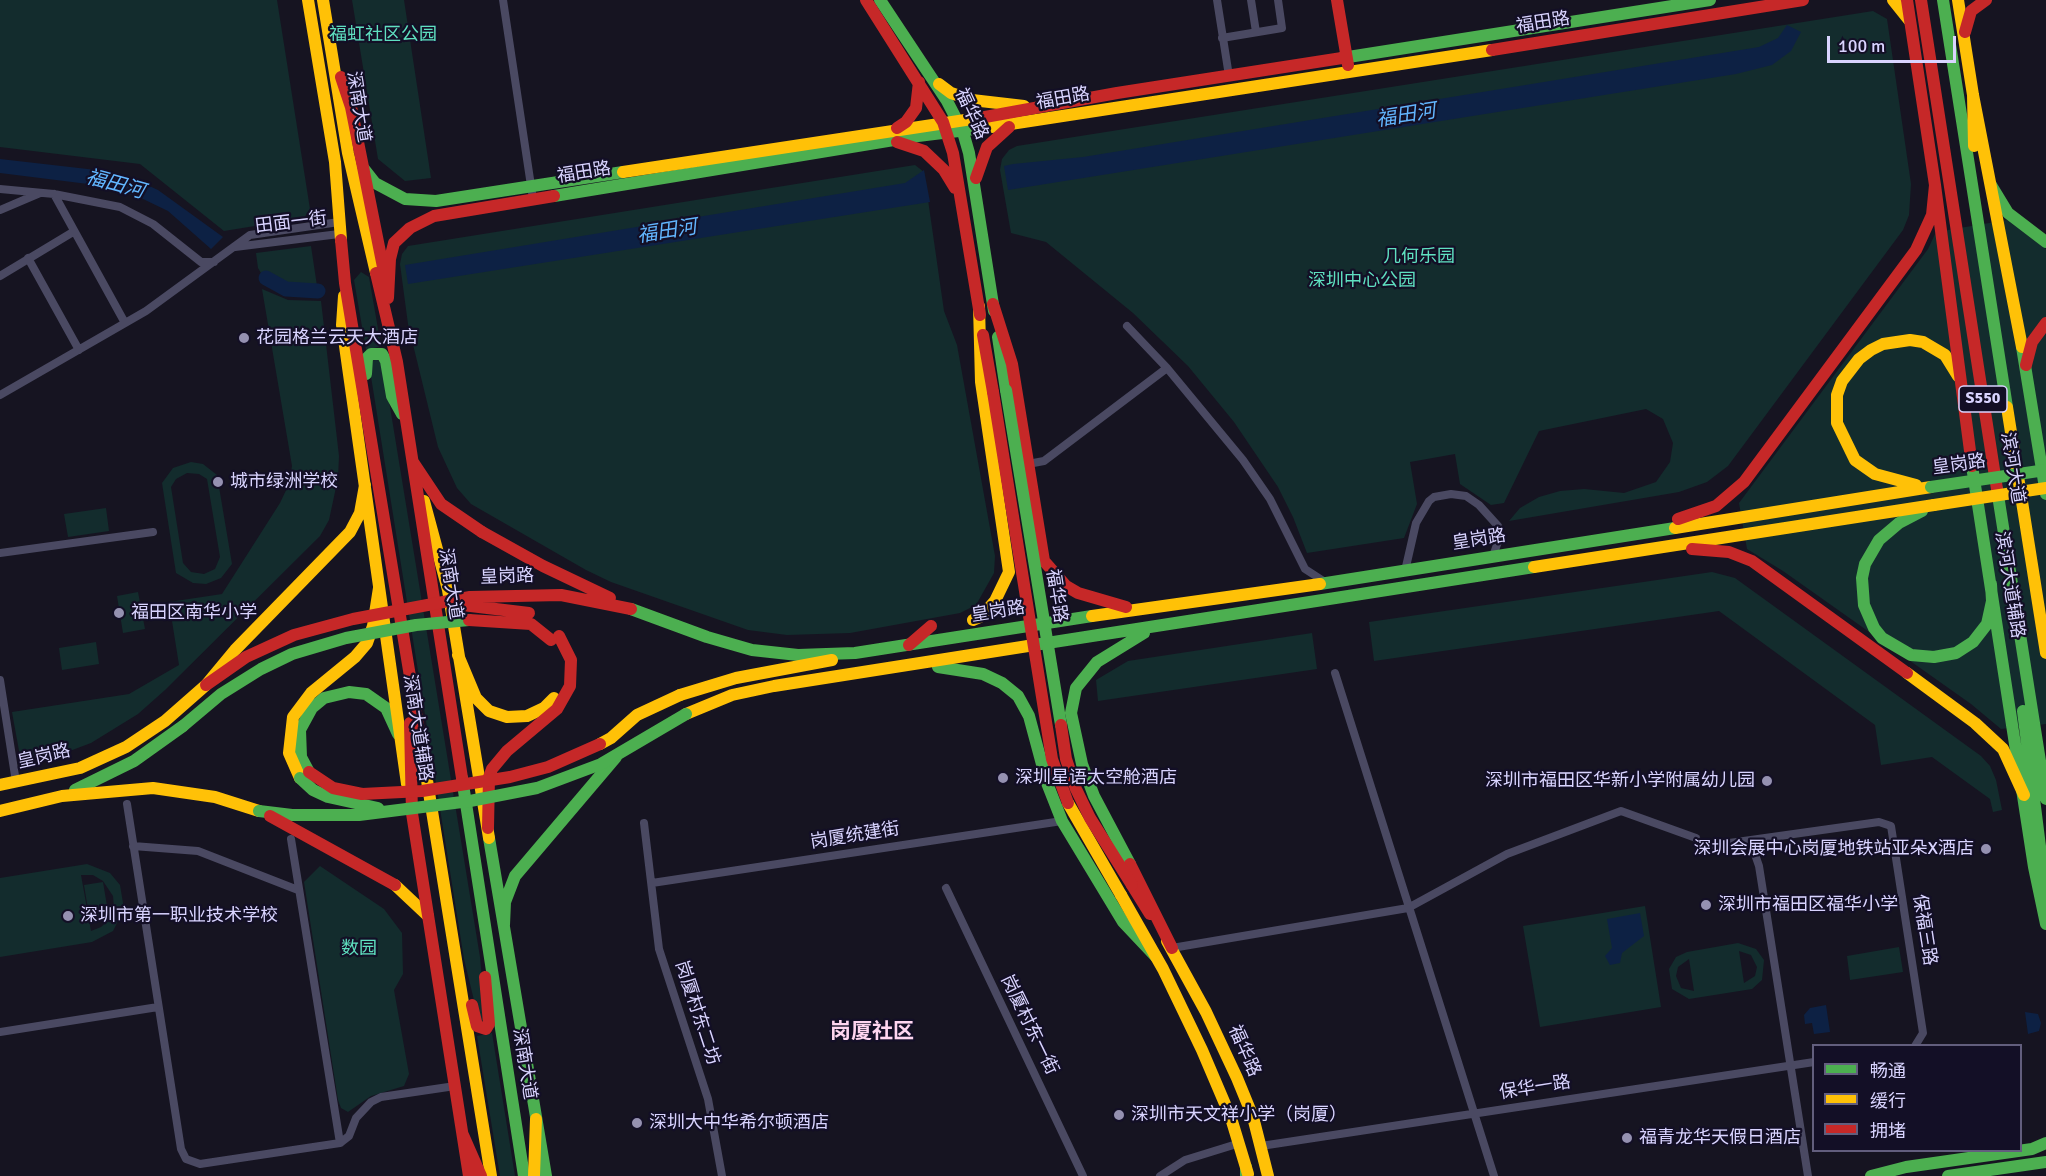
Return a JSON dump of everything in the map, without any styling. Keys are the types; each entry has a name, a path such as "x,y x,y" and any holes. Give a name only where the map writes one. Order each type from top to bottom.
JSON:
{"main road":[{"name":"深南大道","path":"308,0 335,162 345,283 365,393 491,1176"},
{"name":"深南大道","path":"323,0 351,172 388,325 406,421 524,1176"},
{"name":"福华路","path":"866,0 917,78 945,127 961,201 979,306 1052,759 1072,813 1156,957 1202,1050 1240,1143 1247,1173"},
{"name":"福华路","path":"880,0 932,78 960,126 975,188 1066,759 1090,818 1172,948 1221,1042 1253,1117 1268,1176"},
{"path":"1338,0 1349,72"},
{"name":"福田路","path":"960,126 1038,107 1710,0"},
{"name":"福田路","path":"364,169 375,183 405,199 416,201 531,186 895,129 1010,126 1803,0"},
{"path":"1893,0 1901,7 1911,24"},
{"name":"滨河大道辅路","path":"1906,0 1935,185 1958,376 2046,924"},
{"name":"滨河大道","path":"1921,0 2046,799"},
{"name":"滨河大道","path":"1942,0 2046,653"},
{"path":"1958,0 1973,95 2026,365 2046,495"},
{"path":"1965,42 1968,18 1976,6 1986,0"},
{"path":"332,59 347,92 364,169 388,298 388,325"},
{"path":"895,129 906,122 916,108 920,94 917,78"},
{"path":"932,78 944,89 972,100 1038,107"},
{"path":"1973,95 1975,203"},
{"path":"975,188 981,158 987,147 1010,126"},
{"name":"福田路","path":"388,298 391,250 397,238 410,228 434,216 887,141 945,127"},
{"path":"887,141 913,145 936,160 953,184 961,201"},
{"path":"1645,532 1716,506 1727,499 1744,482 1916,250 1932,215 1935,185"},
{"path":"1991,185 2008,213 2046,242"},
{"name":"深南大道辅路","path":"345,283 342,325 379,588 407,813 428,916 469,1176"},
{"path":"993,304 1012,364 1044,561 1066,586 1098,601 1138,609"},
{"path":"973,620 988,609 1006,581 1009,572 981,382 978,344 979,306"},
{"path":"2026,365 2032,342 2046,322"},
{"path":"1931,487 1889,480 1875,474 1855,460 1841,438 1837,423 1837,395 1842,381 1859,358 1883,344 1896,341 1917,341 1935,347 1945,355 1958,376"},
{"path":"365,393 367,358 371,354 382,354 386,361 392,396 406,421"},
{"path":"413,462 441,504 482,532 543,566 631,609"},
{"path":"413,462 448,590 546,1176"},
{"name":"皇岗路","path":"0,785 64,773 103,758 153,731 206,686 246,657 294,635 352,619 470,597 527,594 580,598 631,609 752,650 798,655 855,653 1138,609 1328,583 2046,470"},
{"path":"206,686 235,650 344,538 358,518 365,485"},
{"name":"皇岗路","path":"0,811 62,796 137,789 192,792 259,810 331,816 407,813 537,788 571,777 616,757 686,714 709,703 750,690 2046,488"},
{"path":"1934,505 1899,523 1879,540 1870,552 1862,578 1861,591 1864,605 1874,628 1890,645 1911,655 1934,657 1956,653 1973,642 1987,624 1992,601 1991,584"},
{"path":"1006,550 1012,558 1023,561 1034,557 1041,547"},
{"path":"1632,551 1716,550 1752,561 1985,731 2002,749 2024,795"},
{"path":"379,588 373,626 367,643 355,657 311,693 293,717 289,753 313,790 336,800 407,813 408,670"},
{"path":"2036,590 2046,623"},
{"path":"442,603 526,613 545,621 571,660 570,686 557,709 507,751 492,770 489,777 488,828"},
{"path":"2017,618 2025,738 2046,894"},
{"path":"62,796 126,765 183,726 220,694 261,669 292,654 346,638 416,624 474,619 531,624 555,638 563,666 561,686 544,708 517,718 497,714 482,705 471,688 465,666 458,655"},
{"path":"909,645 931,626"},
{"path":"1155,627 1117,648 1084,676 1072,702 1072,722 1094,796 1147,895 1172,948"},
{"path":"305,775 333,788 363,794 422,791 510,777 548,767 579,754 610,738 637,715 680,695 722,681 807,667 855,653"},
{"path":"918,665 971,671 1002,683 1018,696 1025,706 1047,783 1062,821 1123,922 1156,957"},
{"path":"305,775 301,757 300,730 307,715 324,698 349,692 366,694 386,708 398,734"},
{"path":"1033,730 1038,713 1049,708 1061,709 1072,722"},
{"path":"504,926 505,902 510,883 616,757"},
{"path":"259,810 394,885 428,916"},
{"path":"455,952 468,983 477,1026 483,1030 489,1024 485,981 487,946"},
{"path":"534,1176 536,1119"},
{"path":"463,1135 482,1176"},
{"path":"2022,1151 2046,1143"},
{"path":"1871,1176 1906,1167 2020,1152"},
{"path":"1948,1176 2041,1163"}],"street":[{"path":"503,0 533,199"},
{"path":"1217,0 1229,76"},
{"path":"1251,0 1256,32"},
{"path":"1222,38 1282,28 1278,0"},
{"path":"0,189 54,194 129,211 153,224 201,262 214,262"},
{"path":"0,210 40,193"},
{"path":"54,194 125,323"},
{"name":"田面一街","path":"234,247 250,235 339,228"},
{"name":"田面一街","path":"234,247 339,228"},
{"path":"0,276 73,232"},
{"path":"0,395 125,323 234,247"},
{"path":"28,258 79,350"},
{"path":"1127,326 1167,368 1243,460 1270,499 1305,569 1316,578 1328,583"},
{"path":"1028,464 1044,461 1167,368"},
{"path":"1405,571 1416,522 1434,497 1451,494 1466,496 1479,505 1498,526"},
{"path":"0,553 153,532"},
{"path":"1335,673 1494,1176"},
{"path":"0,680 16,782"},
{"path":"127,804 181,1149 186,1159 200,1164 340,1143 348,1136 356,1118 371,1102 381,1098 455,1086"},
{"path":"1172,948 1408,908 1507,854 1621,811 1695,838"},
{"name":"岗厦统建街","path":"652,883 1062,821"},
{"name":"保福三路","path":"1750,840 1879,822 1891,826 1923,1033 1916,1044"},
{"name":"岗厦村东二坊","path":"644,823 659,949 708,1099 722,1176"},
{"path":"291,839 340,1143"},
{"path":"1701,847 1750,840 1759,866 1808,1176"},
{"path":"133,846 198,851 298,890"},
{"name":"岗厦村东一街","path":"946,888 1083,1176"},
{"path":"0,1032 159,1007"},
{"name":"保华一路","path":"1261,1146 1812,1062"},
{"path":"1160,1176 1185,1160 1240,1143"}],"green space":[{"path":"0,0 277,0 310,209 304,218 224,231 140,164 0,147"},
{"name":"福虹社区公园","path":"352,0 404,0 431,178 405,181 378,159"},
{"name":"深圳中心公园","path":"1873,11 1887,19 1911,184 1909,215 1903,230 1728,466 1707,482 1679,492 1509,521 1520,508 1539,497 1560,491 1584,489 1624,493 1656,482 1670,462 1673,443 1663,419 1646,409 1539,431 1504,503 1491,505 1460,484 1455,454 1410,462 1417,504 1404,538 1307,553 1278,487 1234,422 1188,366 1133,313 1046,242 1011,233 1000,170 1002,159 1009,150 1017,146"},
{"path":"915,165 924,172 944,311 957,345 995,556 994,573 976,605 960,613 850,633 787,635 748,630 611,582 586,570 471,504 457,488 438,447 408,324 400,264 402,254 408,246"},
{"path":"2007,220 2046,249 2046,724 2001,729 1971,704 1783,571 1747,549 1739,503 1928,249 1936,232"},
{"path":"311,246 317,286 284,283 261,273 258,268 256,253"},
{"path":"361,272 369,277 381,346 366,350 354,280"},
{"path":"262,289 288,300 321,301 339,456 338,478 329,520 320,536 138,714 91,743 59,755 25,761 20,756 12,712 129,694 179,665 169,602 222,594 280,503 289,484 292,466"},
{"path":"376,359 383,364 480,957 486,1020 479,1021 464,959 369,364"},
{"path":"191,462 203,464 217,475 232,564 221,578 206,584 193,583 176,573 162,483 173,468","holes":["187,473 199,474 207,479 220,557 215,569 204,574 191,572 183,563 171,487 176,479"]},
{"path":"106,508 109,531 68,537 64,514"},
{"path":"1712,572 1735,578 1981,756 1990,766 1996,780 2002,810 1993,812 1990,799 1932,757 1881,765 1875,725 1719,611 1374,661 1369,622"},
{"path":"138,592 145,629 123,633 117,596"},
{"path":"1312,633 1317,669 1098,701 1096,680 1128,661"},
{"path":"96,642 99,664 62,670 59,648"},
{"path":"87,864 110,873 120,885 124,909 113,931 92,942 0,957 0,878","holes":["81,875 93,875 103,881 113,896 114,908 110,919 101,927 91,931"]},
{"name":"数园","path":"320,866 384,909 402,933 403,974 394,990 409,1074 404,1086 371,1096 348,1112 341,1108 338,1100 304,882"},
{"path":"103,882 109,918 90,921 84,885"},
{"path":"1645,906 1661,1007 1540,1027 1523,926"},
{"path":"1738,943 1756,949 1764,960 1762,980 1752,989 1689,999 1672,989 1669,969 1676,957 1687,952","holes":["1739,951 1751,955 1757,967 1755,976 1744,983","1689,959 1694,991 1681,988 1676,976 1678,967"]},
{"path":"1899,947 1903,972 1850,980 1847,956"},
{"path":"492,1033 515,1176 500,1176 477,1036"}],"water":[{"path":"1787,25 1801,32 1791,51 1772,65 1736,74 1008,190 1004,166 1013,164 1083,157 1759,47 1778,38"},
{"path":"0,159 105,171 134,179 158,190 223,237 211,249 168,211 141,198 104,186 0,173"},
{"path":"924,170 930,202 408,284 405,265 905,183"},
{"path":"1640,913 1644,936 1622,953 1620,963 1610,965 1605,956 1612,948 1607,919"},
{"path":"1826,1005 1830,1032 1814,1034 1812,1023 1805,1024 1804,1015 1810,1008"},
{"path":"2025,1012 2038,1014 2041,1023 2039,1031 2028,1034"}],"waterway":[{"name":"福田河","path":"266,278 286,289 318,291"}],"traffic: fast":[{"path":"880,0 947,101 963,132 969,153 994,311"},
{"path":"1342,58 1710,0"},
{"path":"1943,0 2007,407"},
{"path":"554,196 918,136 991,127"},
{"path":"364,169 375,183 405,199 436,201 623,172"},
{"path":"1991,185 2008,213 2046,242"},
{"path":"998,337 1006,390"},
{"path":"2022,347 2046,494"},
{"path":"366,374 367,358 371,354 382,354 386,361 392,396 402,414"},
{"path":"1006,390 1061,725"},
{"path":"1972,466 2034,867 2046,924"},
{"path":"1931,487 2046,470"},
{"path":"1997,489 2046,799"},
{"path":"1922,511 1899,523 1879,540 1865,564 1862,578 1864,605 1874,628 1882,638 1911,655 1934,657 1956,653 1973,642 1987,624 1992,601 1991,584"},
{"path":"1320,584 1675,528"},
{"path":"1028,646 1534,567"},
{"path":"631,609 707,637 752,650 798,655 855,653 1092,616"},
{"path":"183,726 221,694 261,669 292,654 346,638 416,625 469,620"},
{"path":"1130,864 1094,796 1082,764 1071,713 1076,688 1097,662 1144,633"},
{"path":"938,667 983,674 1002,683 1018,696 1029,716 1047,783 1062,821 1123,922 1156,957"},
{"path":"309,772 301,757 300,730 312,708 324,698 349,692 366,694 386,708 398,734"},
{"path":"2023,711 2046,894"},
{"path":"259,811 292,815 359,815 470,801 537,788 601,764 686,714"},
{"path":"75,790 134,761 183,726"},
{"path":"504,925 505,902 515,876 616,757"},
{"path":"300,778 313,790 328,797 378,808"},
{"path":"462,778 524,1176"},
{"path":"489,838 546,1176"},
{"path":"2022,1150 2046,1143"},
{"path":"1871,1176 1906,1167 2011,1152"},
{"path":"1948,1176 2046,1162"},
{"path":"1246,1167 1246,1176"}],"traffic: slow":[{"path":"308,0 335,162 341,240"},
{"path":"323,0 348,153 376,273"},
{"path":"1893,0 1909,20"},
{"path":"1958,0 1973,95 2022,347"},
{"path":"991,127 1492,50"},
{"path":"939,84 951,93 972,100 1024,106"},
{"path":"1973,95 1974,146"},
{"path":"623,172 985,117"},
{"path":"344,296 342,325 407,784"},
{"path":"973,620 982,616 995,601 1009,572 981,382 979,306"},
{"path":"1916,485 1875,474 1855,460 1837,423 1837,395 1842,381 1859,359 1871,350 1883,344 1910,340 1923,342 1945,355 1958,376"},
{"path":"2007,407 2046,653"},
{"path":"0,785 80,768 126,747 165,721 206,685 235,650 350,532 360,513 365,485"},
{"path":"1675,528 1931,487"},
{"path":"1934,505 2046,488"},
{"path":"424,501 448,590 489,838"},
{"path":"1534,567 1934,505"},
{"path":"1092,616 1320,584"},
{"path":"300,778 289,753 293,717 311,693 355,657 367,643 373,626 379,588"},
{"path":"686,714 732,695 774,686 1028,646"},
{"path":"458,655 476,698 489,711 507,717 527,716 544,708 554,698"},
{"path":"680,695 736,678 832,660"},
{"path":"1907,673 1975,723 2003,749 2024,795"},
{"path":"600,744 611,738 637,715 680,695"},
{"path":"420,737 491,1176"},
{"path":"0,811 62,796 153,788 215,797 259,811"},
{"path":"1068,803 1121,895"},
{"path":"395,885 428,916"},
{"path":"1121,895 1163,969 1202,1050 1231,1118 1248,1174"},
{"path":"1167,941 1206,1012 1237,1078 1253,1117 1268,1176"},
{"path":"534,1176 536,1119"}],"traffic: jam":[{"path":"866,0 943,122 953,153 980,315"},
{"path":"1337,0 1348,65"},
{"path":"1492,50 1803,0"},
{"path":"1907,0 1935,185 1972,466"},
{"path":"1921,0 1997,489"},
{"path":"1965,32 1971,11 1986,0"},
{"path":"985,117 1117,93 1342,58"},
{"path":"341,77 351,107 387,287"},
{"path":"897,128 906,122 916,108 919,82"},
{"path":"976,178 987,147 1009,127"},
{"path":"897,142 924,151 944,170 955,188"},
{"path":"1678,519 1716,506 1744,482 1916,250 1932,215 1935,185"},
{"path":"388,298 390,259 394,243 410,228 434,216 554,196"},
{"path":"341,240 345,283 420,737"},
{"path":"376,273 397,362 462,778"},
{"path":"993,304 1012,364 1044,561 1066,586 1078,593 1126,607"},
{"path":"2026,365 2032,342 2046,323"},
{"path":"983,335 993,392"},
{"path":"993,392 1052,759 1068,803"},
{"path":"413,462 441,504 482,532"},
{"path":"482,532 543,566 610,598"},
{"path":"1692,549 1729,552 1752,561 1907,673"},
{"path":"206,685 246,657 294,635 353,619 470,597 561,595 631,609"},
{"path":"454,604 529,613"},
{"path":"469,620 531,624 551,640"},
{"path":"909,645 931,626"},
{"path":"488,828 489,777 492,769 507,751 557,709 570,686 571,660 559,636"},
{"path":"410,723 412,814"},
{"path":"1061,725 1066,759 1076,789 1090,818 1132,885"},
{"path":"309,772 333,788 362,794 422,791 510,777 548,767 600,744"},
{"path":"411,807 469,1176"},
{"path":"270,816 395,885"},
{"path":"1130,864 1172,948"},
{"path":"1132,885 1150,914"},
{"path":"472,1005 477,1026 486,1029 489,1024 485,977"},
{"path":"463,1135 481,1176"}],"place":[{"name":"花园格兰云天大酒店","path":"244,338"},
{"name":"城市绿洲学校","path":"218,482"},
{"name":"福田区南华小学","path":"119,613"},
{"name":"深圳星语太空舱酒店","path":"1003,778"},
{"name":"深圳市福田区华新小学附属幼儿园","path":"1767,781"},
{"name":"深圳会展中心岗厦地铁站亚朵X酒店","path":"1986,849"},
{"name":"深圳市福田区福华小学","path":"1706,905"},
{"name":"深圳市第一职业技术学校","path":"68,916"},
{"name":"深圳市天文祥小学（岗厦）","path":"1119,1115"},
{"name":"深圳大中华希尔顿酒店","path":"637,1123"},
{"name":"福青龙华天假日酒店","path":"1627,1138"}],"district":[{"name":"岗厦社区","path":"872,1032"}],"park label":[{"name":"几何乐园","path":"1419,257"}]}
